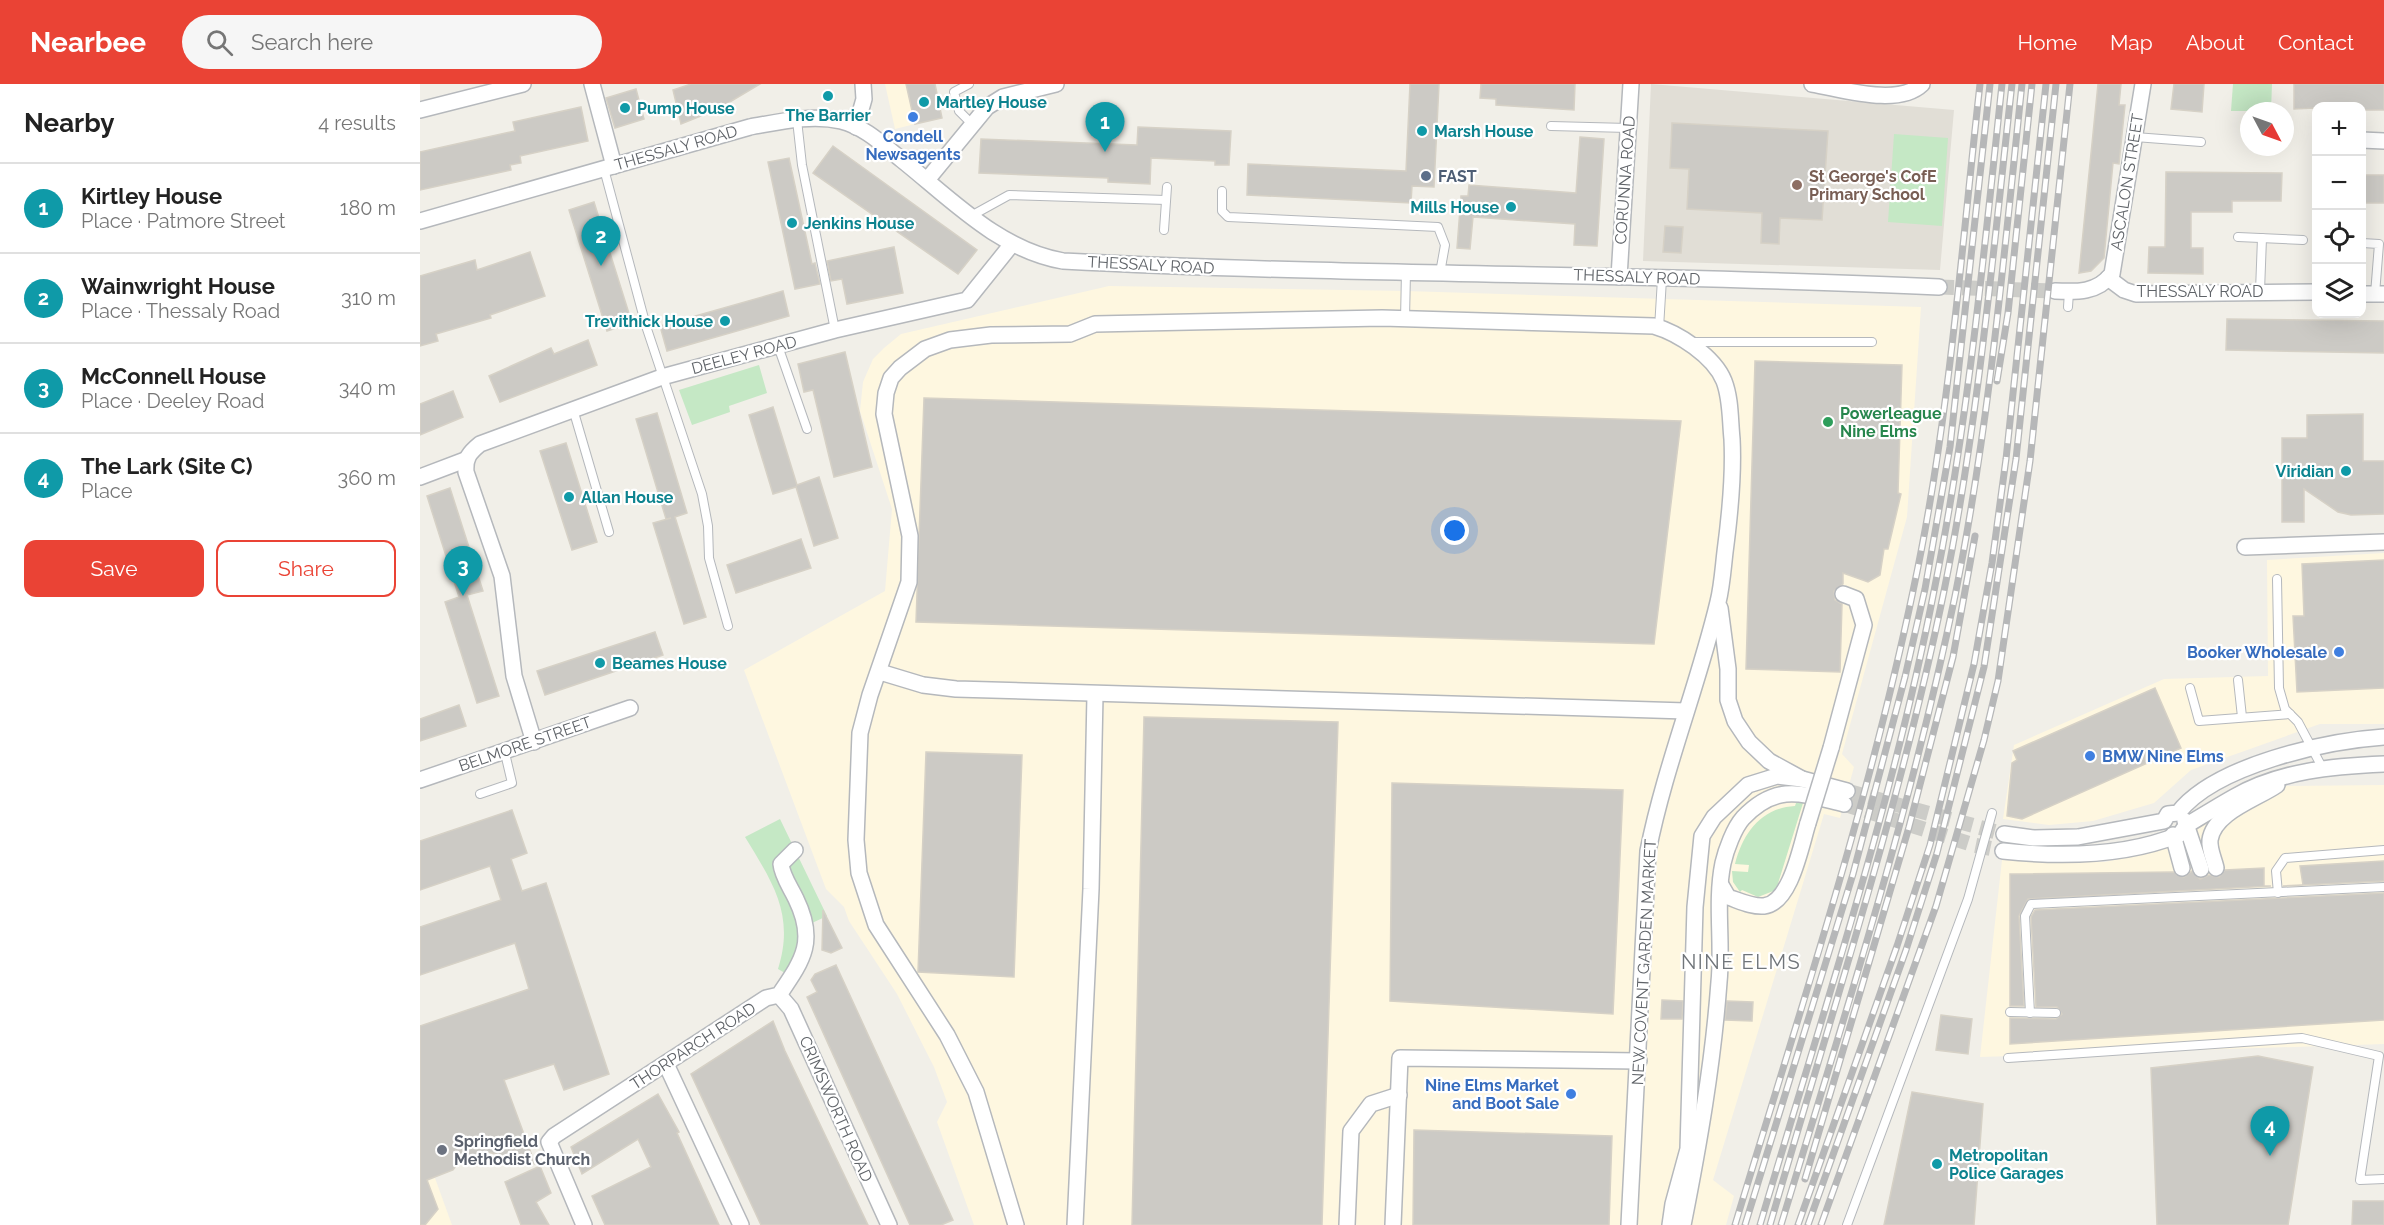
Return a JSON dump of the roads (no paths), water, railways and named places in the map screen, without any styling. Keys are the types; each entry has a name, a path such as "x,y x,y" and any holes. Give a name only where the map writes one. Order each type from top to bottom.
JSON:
{"street":[{"path":"420,110 523,84"},
{"path":"592,84 609,168"},
{"path":"856,127 864,99 863,84"},
{"path":"927,180 987,107 1003,97 1056,84"},
{"name":"CORUNNA ROAD","path":"1619,277 1631,84"},
{"path":"1812,84 1891,97 1915,91 1922,84"},
{"name":"ASCALON STREET","path":"2108,278 2113,270 2143,84"},
{"name":"THESSALY ROAD","path":"420,221 750,128 797,120 836,120 856,127 971,216 1012,244 1042,257 1063,261 1198,268 1939,287"},
{"path":"2366,140 2384,141"},
{"name":"DEELEY ROAD","path":"420,477 465,460 480,444 662,377 835,330 967,300 1012,244"},
{"path":"2062,291 2092,289 2108,278"},
{"name":"THESSALY ROAD","path":"2108,278 2124,290 2136,294 2312,292"},
{"path":"1016,1225 999,1162 967,1073 947,1035 876,925 861,882 856,840 859,744 870,694 880,672 909,582 910,536 884,414 886,393 891,378 908,359 925,348 950,340 991,335 1070,334 1095,324 1405,319 1659,328"},
{"name":"NEW COVENT GARDEN MARKET","path":"1629,1225 1648,851 1658,802 1719,600 1733,464 1729,403 1724,380 1712,363 1669,330 1659,328"},
{"path":"465,460 466,472 502,576 514,676 534,742"},
{"path":"2245,547 2384,542"},
{"path":"1721,885 1728,897 1753,905 1767,906 1782,896 1790,880 1831,748 1864,625 1856,599 1843,594"},
{"name":"NEW COVENT GARDEN MARKET","path":"1719,600 1728,669 1728,700 1735,721 1749,742 1769,761 1802,779 1845,797 1790,792 1766,800 1742,819 1723,864 1721,885"},
{"path":"880,672 923,686 942,688 1095,695 1686,711"},
{"path":"1075,1225 1091,889 1095,695"},
{"name":"BELMORE STREET","path":"420,780 630,708"},
{"path":"2182,868 2179,827 2186,802 2212,785 2249,768 2313,747 2344,739 2384,737"},
{"path":"2003,851 2062,854 2107,852 2196,823 2235,796 2264,783 2323,769 2384,764"},
{"path":"2004,834 2034,838 2078,837 2163,821 2168,814 2208,868 2210,843 2217,824 2292,775"},
{"path":"1670,1225 1673,1204 1688,1149 1695,907 1702,836 1714,818 1748,785 1777,776 1802,779"},
{"name":"THORPARCH ROAD","path":"584,1225 549,1142 554,1136 766,998 779,995 798,969 805,951 801,911 781,864 795,850"},
{"path":"1683,1225 1709,1085 1715,1038 1720,974 1718,931 1721,885"},
{"name":"CRIMSWORTH ROAD","path":"779,995 791,1009 889,1225"},
{"path":"1393,1225 1400,1058 1639,1061"},
{"path":"666,1064 741,1225"},
{"path":"1347,1225 1351,1131 1371,1104 1399,1095"}],"lane":[{"path":"969,84 954,92 958,111 973,125"},
{"path":"797,120 802,165 835,330"},
{"path":"1551,126 1628,128"},
{"path":"2135,136 2201,142"},
{"path":"609,168 662,377 702,494 708,526 709,558 728,626"},
{"path":"1164,230 1167,187"},
{"path":"1222,191 1222,211 1228,217 1438,227 1445,245 1440,273"},
{"path":"971,216 1009,195 1166,200"},
{"path":"2238,237 2302,240"},
{"path":"2260,291 2262,238"},
{"path":"2366,243 2379,244 2373,294"},
{"path":"1405,319 1406,272"},
{"path":"1659,328 1662,279"},
{"path":"2062,291 2068,307"},
{"path":"1685,342 1872,342"},
{"path":"778,346 807,429"},
{"path":"573,409 609,532"},
{"path":"2277,579 2279,688 2285,709 2298,722 2323,769"},
{"path":"2238,680 2242,717"},
{"path":"2190,688 2199,721 2290,714"},
{"path":"480,794 512,783 504,750"},
{"path":"1847,1225 1968,899 1992,813"},
{"path":"2278,893 2276,871 2285,858 2384,850"},
{"path":"2030,1013 2025,916 2031,904 2384,886"},
{"path":"2010,1012 2056,1013"},
{"path":"2008,1058 2302,1038 2379,1056 2360,1180 2384,1179"}],"tunnel":[{"path":"1939,287 2055,291"},
{"path":"1847,791 2004,834"},
{"path":"1844,804 1974,845 2003,851"}],"railway":[{"path":"1735,1225 1854,830 1913,591 1945,402 1980,84"},
{"path":"1745,1225 1853,874 1905,677 1925,589 1950,447 1990,84"},
{"path":"1760,1225 1877,831 1898,751 1934,591 1966,401 2002,84"},
{"path":"1770,1225 1886,830 1944,591 1975,402 2012,84"},
{"path":"1781,1225 1897,834 1955,596 1986,405 2022,84"},
{"path":"1997,381 2008,313 2032,84"},
{"path":"1798,1225 1897,946 1930,845 1974,664 1992,563 2006,459 2046,84"},
{"path":"1808,1225 1906,950 1937,853 1984,667 2016,459 2056,84"},
{"path":"1821,1225 1936,906 1984,740 1998,681 2030,461 2070,84"},
{"path":"1805,1179 1909,827 1953,657 1975,536"}],"place":[{"name":"The Barrier","path":"828,96"},
{"name":"Martley House","path":"924,102"},
{"name":"Pump House","path":"625,108"},
{"name":"Condell Newsagents","path":"913,117"},
{"name":"Marsh House","path":"1422,131"},
{"name":"Kirtley House","path":"1105,152"},
{"name":"FAST","path":"1426,176"},
{"name":"St George's CofE Primary School","path":"1797,185"},
{"name":"Mills House","path":"1511,207"},
{"name":"Jenkins House","path":"792,223"},
{"name":"Wainwright House","path":"601,266"},
{"name":"Trevithick House","path":"725,321"},
{"name":"Powerleague Nine Elms","path":"1828,422"},
{"name":"Viridian","path":"2346,471"},
{"name":"Allan House","path":"569,497"},
{"name":"McConnell House","path":"463,596"},
{"name":"Booker Wholesale","path":"2339,652"},
{"name":"Beames House","path":"600,663"},
{"name":"BMW Nine Elms","path":"2090,756"},
{"name":"Nine Elms Market and Boot Sale","path":"1571,1094"},
{"name":"Springfield Methodist Church","path":"442,1150"},
{"name":"The Lark (Site C)","path":"2270,1156"},
{"name":"Metropolitan Police Garages","path":"1937,1164"}],"district":[{"name":"NINE ELMS","path":"1741,962"}]}
